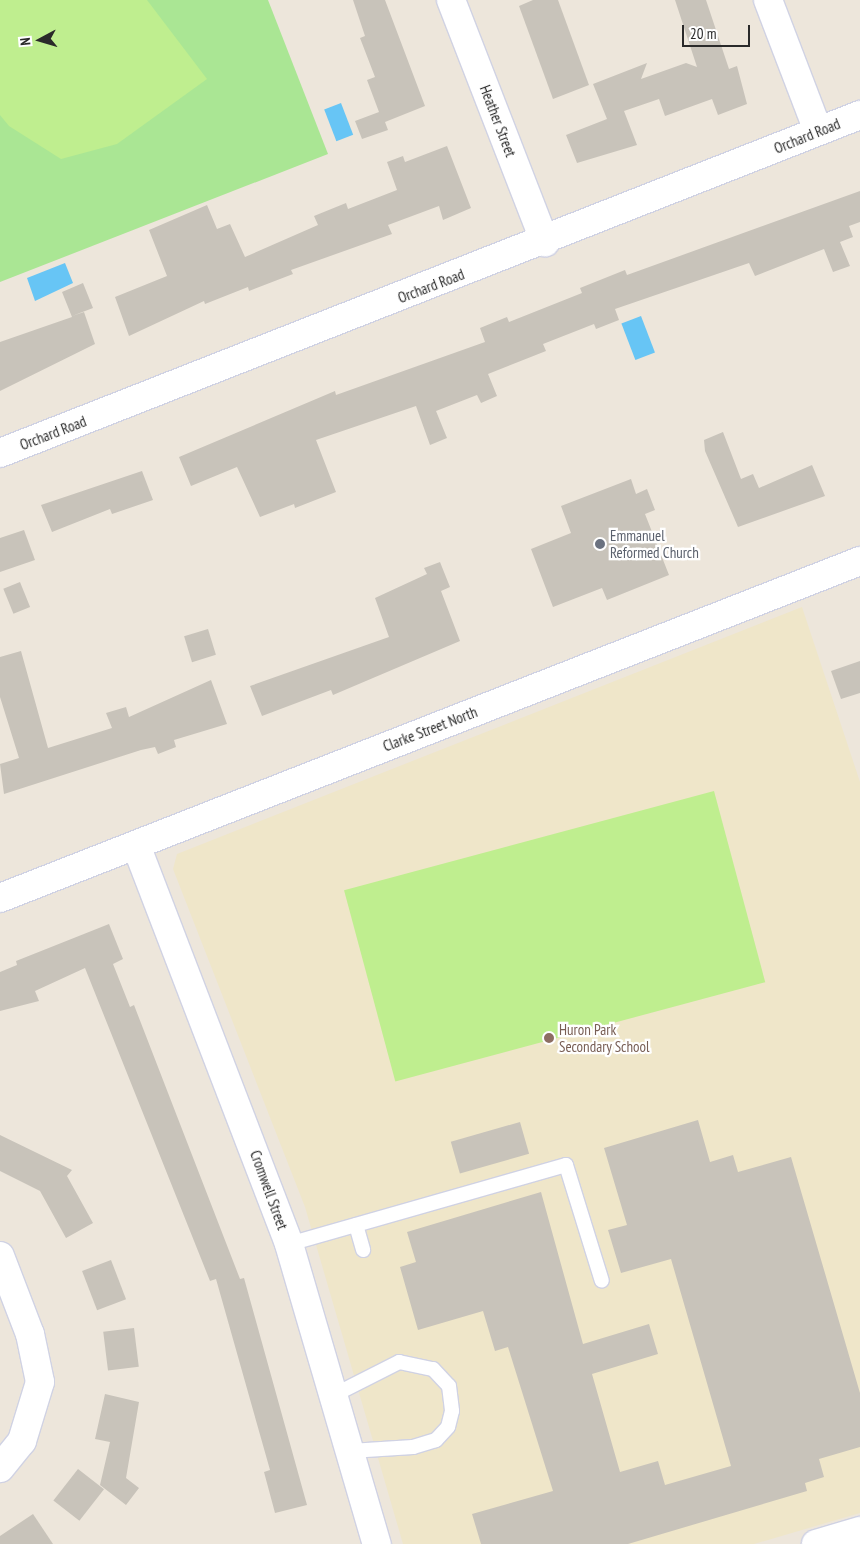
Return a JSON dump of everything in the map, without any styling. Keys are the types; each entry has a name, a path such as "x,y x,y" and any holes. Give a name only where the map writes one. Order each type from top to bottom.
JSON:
{"street":[{"name":"Heather Street","path":"452,0 545,242"},
{"path":"768,0 818,131"},
{"name":"Orchard Road","path":"0,453 545,242 860,115"},
{"name":"Clarke Street North","path":"0,898 860,561"},
{"name":"Cromwell Street","path":"136,845 289,1244 377,1544"},
{"path":"0,1256 31,1340 40,1382 22,1441 0,1468"},
{"path":"816,1544 860,1532"}],"lane":[{"path":"289,1244 566,1165 602,1281"},
{"path":"356,1225 362,1250"},
{"path":"334,1395 399,1362 433,1369 449,1386 452,1411 448,1427 436,1440 412,1448 350,1451"}],"shaded area":[{"name":"Huron Park Secondary School","path":"802,607 860,782 860,1513 754,1544 403,1544 305,1207 173,869 177,854"}],"green space":[{"path":"0,0 268,0 328,154 0,282"},
{"path":"0,0 147,0 207,79 117,144 61,159 9,126 0,115"},
{"path":"714,791 765,982 395,1081 344,890"}],"water":[{"path":"341,103 353,135 336,141 324,109"},
{"path":"65,263 73,283 35,301 27,278"},
{"path":"641,316 655,352 635,360 621,324"}],"building":[{"path":"353,0 385,0 425,106 385,122 388,130 362,139 355,121 379,112 367,80 375,77 360,38 365,36"},
{"path":"533,0 558,0 589,85 553,99 519,6"},
{"path":"675,0 706,0 729,69 737,66 747,104 718,115 712,99 665,116 659,99 624,111 637,145 577,163 566,135 607,119 593,84 647,63 641,79 686,63 697,67"},
{"path":"447,146 471,208 443,220 439,206 388,225 392,234 291,270 293,274 249,291 248,287 205,304 204,301 129,336 115,297 167,276 149,230 207,205 217,229 230,224 245,257 318,225 314,216 346,203 348,209 397,190 387,162 403,156 405,162"},
{"path":"860,191 860,222 849,226 853,237 840,242 850,266 833,272 824,249 755,276 749,263 615,309 619,320 596,329 594,324 543,344 546,351 488,374 497,396 481,403 477,395 436,411 447,438 430,445 416,406 316,440 336,492 295,508 294,504 260,517 237,467 191,486 179,457 335,391 336,395 485,342 480,328 507,317 509,322 582,293 580,288 625,270 627,275"},
{"path":"83,283 93,308 72,316 84,312 95,344 0,391 0,342 72,317 62,292"},
{"path":"723,432 741,479 753,474 759,488 812,465 825,496 738,527 705,451 704,440"},
{"path":"142,471 153,500 112,514 110,509 52,532 41,505"},
{"name":"Emmanuel Reformed Church","path":"631,479 636,494 647,489 655,510 645,514 669,575 607,600 602,588 553,607 531,549 571,533 561,506"},
{"path":"24,530 35,560 0,572 0,538"},
{"path":"440,562 450,587 441,591 460,641 333,695 331,690 262,716 250,686 389,637 375,598 427,574 424,568"},
{"path":"20,582 30,607 13,614 3,589"},
{"path":"208,629 216,655 192,662 184,636"},
{"path":"21,651 48,748 112,728 106,713 126,707 129,717 211,680 227,724 174,740 176,747 158,754 155,747 141,750 4,794 0,764 19,758 0,697 0,657"},
{"path":"860,661 860,693 841,699 831,671"},
{"path":"109,924 123,959 113,964 130,1007 134,1005 240,1279 244,1278 307,1505 275,1513 264,1472 270,1470 216,1279 210,1281 85,968 35,991 39,1001 0,1011 0,972 17,965 16,961"},
{"path":"698,1120 710,1162 733,1155 738,1172 791,1157 860,1393 860,1447 819,1459 824,1477 805,1483 807,1491 628,1544 481,1544 472,1514 553,1491 508,1347 495,1351 483,1311 418,1330 400,1267 416,1262 407,1232 541,1192 583,1344 649,1324 658,1354 592,1374 620,1472 658,1461 665,1485 731,1466 671,1259 621,1273 608,1230 627,1225 604,1148"},
{"path":"520,1122 529,1154 460,1174 451,1142"},
{"path":"0,1135 72,1170 67,1176 93,1223 66,1238 40,1191 0,1171"},
{"path":"111,1260 126,1299 97,1310 82,1271"},
{"path":"134,1328 139,1367 108,1370 103,1332"},
{"path":"105,1394 139,1402 126,1478 139,1488 126,1505 100,1485 110,1442 95,1439"},
{"path":"78,1469 104,1489 79,1521 53,1501"},
{"path":"33,1514 53,1544 0,1544 0,1536"}],"place":[{"name":"Emmanuel Reformed Church","path":"600,544"},
{"name":"Huron Park Secondary School","path":"549,1038"}]}
